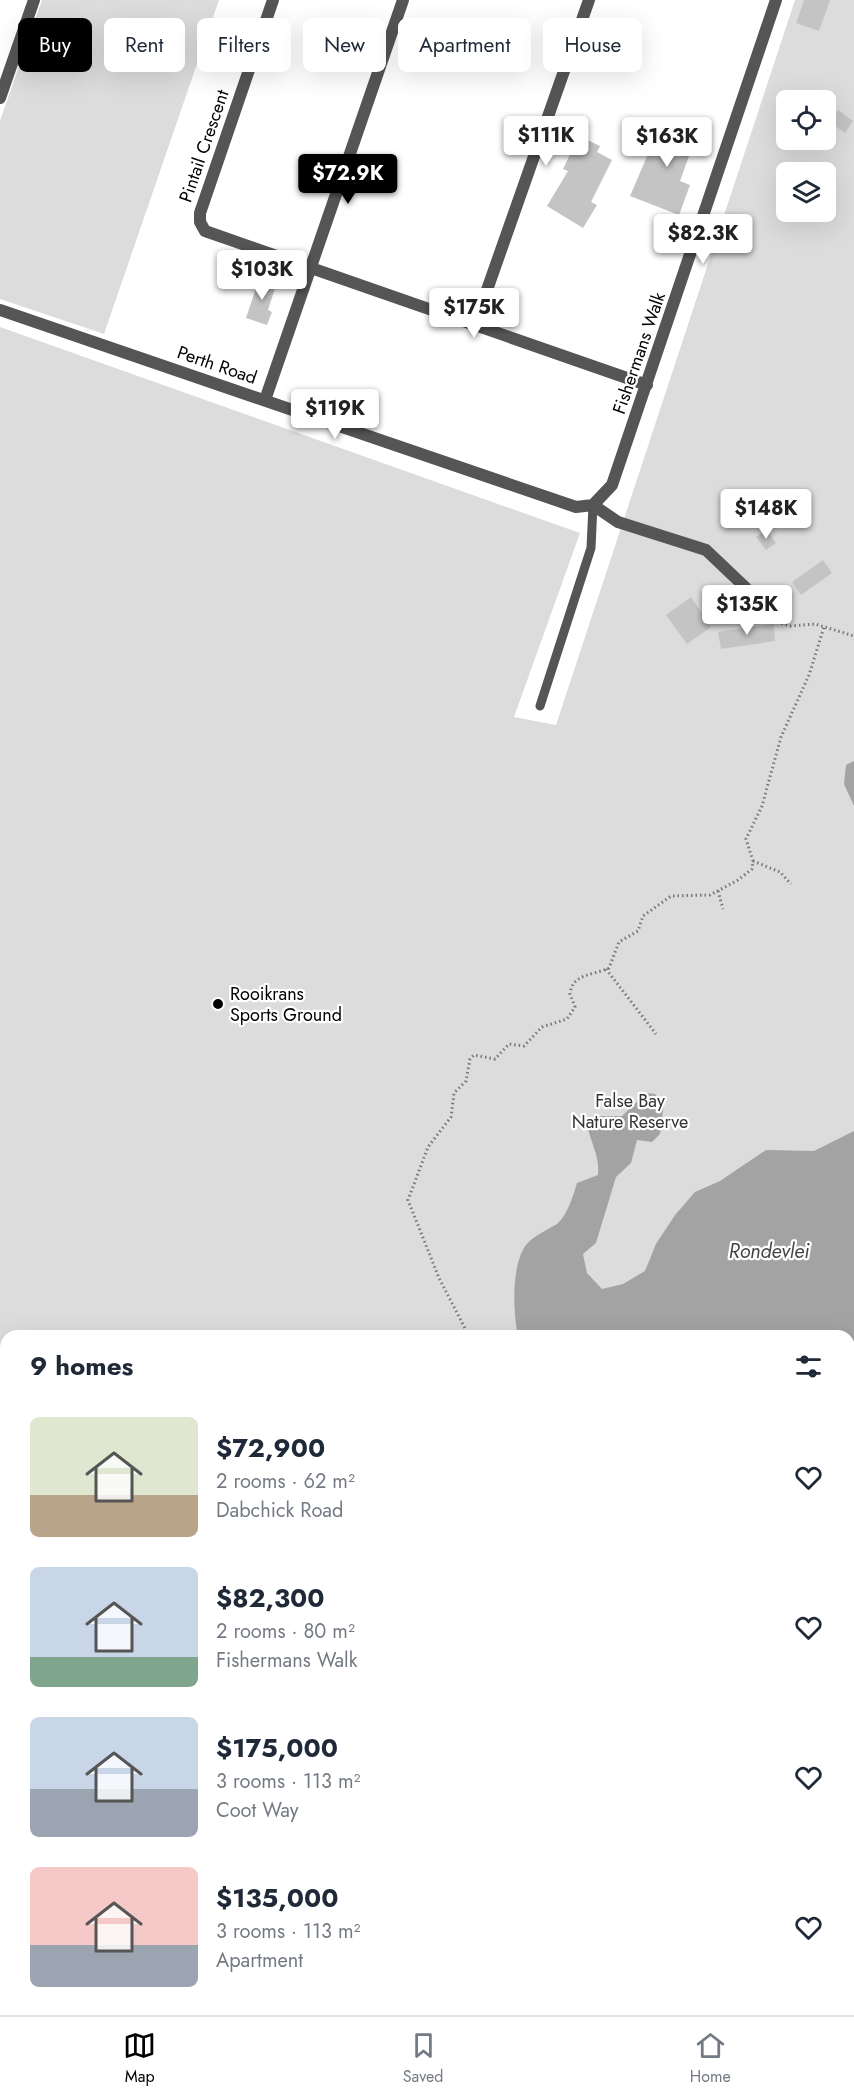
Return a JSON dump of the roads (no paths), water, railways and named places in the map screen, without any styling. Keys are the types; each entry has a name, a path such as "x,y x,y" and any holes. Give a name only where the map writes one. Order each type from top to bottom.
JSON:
{"street":[{"path":"0,98 34,0"},
{"name":"Pintail Crescent","path":"273,0 199,219 208,233 311,266"},
{"path":"265,400 403,0"},
{"path":"475,324 589,0"},
{"name":"Fishermans Walk","path":"593,505 612,485 776,0"},
{"path":"311,266 647,385"},
{"name":"Perth Road","path":"0,310 576,507 593,505"},
{"path":"593,505 618,522 706,550 746,588"}],"lane":[{"path":"540,706 591,548 593,505"}],"water":[{"path":"854,761 854,806 844,784 846,765"},
{"name":"Rondevlei","path":"646,1093 655,1094 664,1103 660,1134 652,1142 637,1140 631,1163 616,1177 596,1243 583,1254 587,1273 602,1289 623,1284 645,1271 656,1244 675,1215 695,1192 720,1181 766,1150 814,1151 854,1131 854,1330 517,1330 514,1289 521,1254 532,1239 561,1220 570,1205 577,1183 598,1175 596,1156 587,1125 594,1116 622,1116"}],"place":[{"name":"Rooikrans Sports Ground","path":"218,1004"}],"park label":[{"name":"False Bay Nature Reserve","path":"630,1111"}]}
